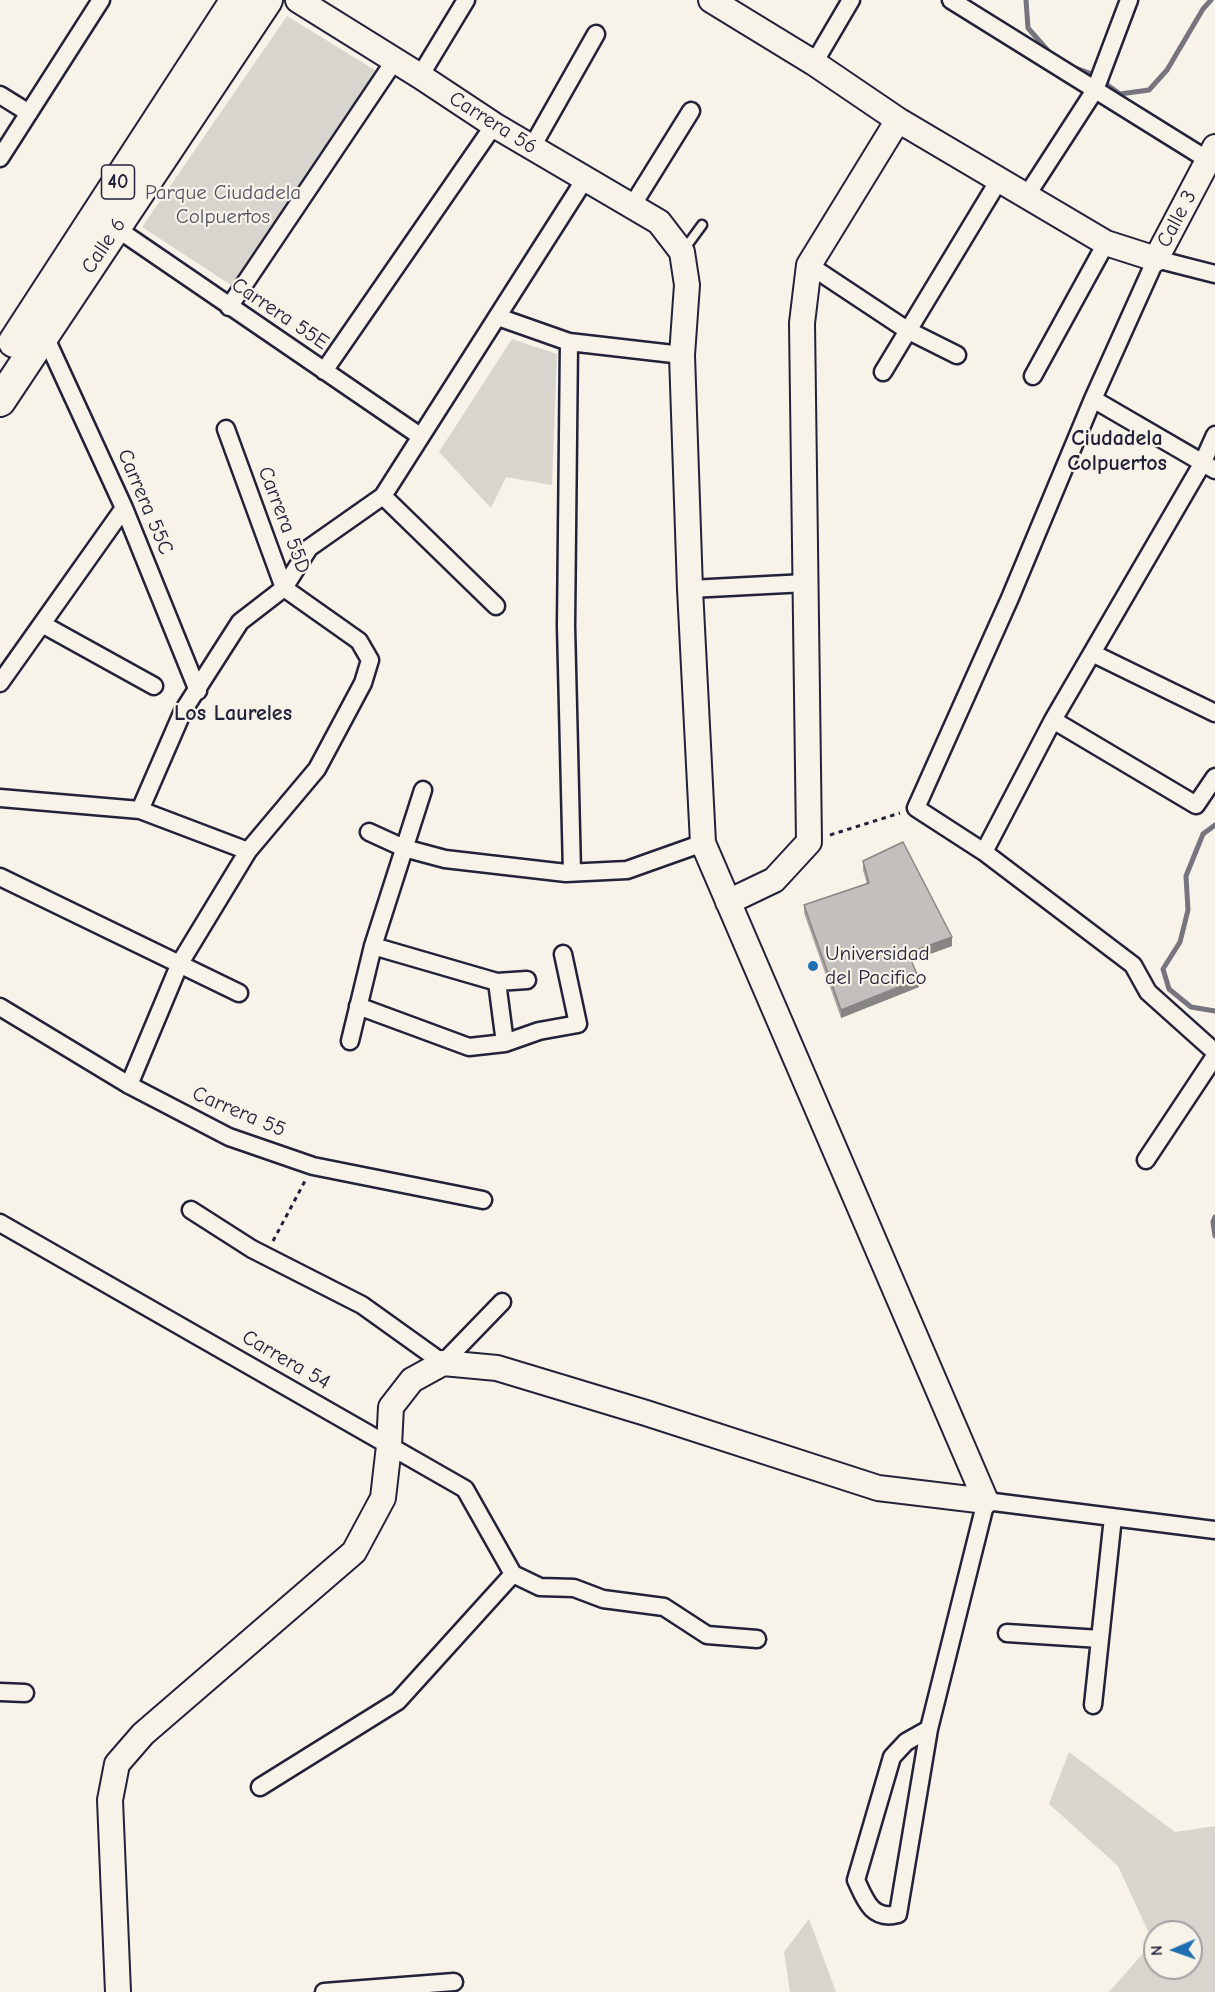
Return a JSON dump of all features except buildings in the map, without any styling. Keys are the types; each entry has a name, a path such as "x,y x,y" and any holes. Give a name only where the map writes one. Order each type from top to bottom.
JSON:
{"highway":[{"name":"Calle 6","path":"0,364 236,0"},
{"name":"Calle 6","path":"0,401 267,0"}],"main road":[{"name":"Carrera 56","path":"298,0 494,125 659,222 682,252"},
{"path":"711,0 814,63 898,120 1106,243 1156,260"},
{"path":"728,902 774,880 809,842 802,323 809,265 898,120"},
{"name":"Calle 3","path":"1156,260 1212,154"},
{"path":"682,252 687,285 682,355 690,589 703,843 986,1501"},
{"path":"118,1992 110,1800 117,1764 143,1734 354,1552 383,1498 392,1407 412,1380 443,1363 497,1368 646,1413 878,1488 986,1501"}],"street":[{"path":"0,158 101,0"},
{"path":"420,76 466,0"},
{"path":"814,63 851,0"},
{"path":"951,0 1095,90 1212,154"},
{"path":"1027,195 1095,90 1129,0"},
{"path":"532,147 596,34"},
{"path":"229,307 395,60"},
{"path":"0,95 29,113"},
{"path":"632,206 692,111"},
{"path":"324,371 494,125"},
{"path":"140,810 183,711 198,691 240,622 284,588 309,548 383,496 585,179"},
{"path":"883,372 999,180"},
{"name":"Carrera 55E","path":"116,228 420,436"},
{"path":"1033,376 1106,243"},
{"path":"1146,1160 1215,1054 1148,992 1133,965 984,852 916,808 1010,598 1093,399 1156,260 1215,274"},
{"path":"809,265 907,330 957,355"},
{"path":"498,317 569,342 682,355"},
{"name":"Carrera 55C","path":"44,334 124,508 198,691"},
{"path":"569,342 566,626 572,872"},
{"path":"1093,399 1209,467"},
{"name":"Carrera 55D","path":"226,429 284,588 359,641 370,660 363,683 317,769 248,852"},
{"path":"984,852 1053,720 1092,653 1209,467 1215,435"},
{"path":"383,496 496,606"},
{"path":"0,683 124,508"},
{"path":"690,589 806,583"},
{"path":"42,624 154,686"},
{"path":"1092,653 1215,713"},
{"path":"1053,720 1196,805 1215,777"},
{"path":"350,1041 373,946 423,790"},
{"path":"0,798 140,810 248,852 180,963 129,1084"},
{"path":"369,832 404,848 445,859 572,872 627,870 703,843"},
{"path":"0,877 239,993"},
{"path":"373,946 497,982 527,980"},
{"path":"358,1006 469,1047 505,1043 539,1031 578,1024 563,954"},
{"path":"497,982 505,1043"},
{"name":"Carrera 55","path":"0,1007 129,1084 229,1137 313,1166 483,1200"},
{"path":"191,1210 266,1256 362,1305 443,1363 502,1302"},
{"name":"Carrera 54","path":"0,1223 465,1489 513,1574"},
{"path":"929,1729 906,1742 892,1757 856,1880 868,1907 889,1917 898,1914 929,1729 986,1501 1215,1530"},
{"path":"1093,1705 1113,1517"},
{"path":"260,1787 398,1701 513,1574 540,1587 574,1588 603,1599 664,1607 707,1635 757,1640"},
{"path":"1007,1633 1100,1639"},
{"path":"0,1692 25,1693"},
{"path":"324,1992 454,1982"}],"lane":[{"path":"682,252 702,225"}],"path":[{"path":"809,842 916,808"},
{"path":"266,1256 313,1166"}],"green space":[{"name":"Parque Ciudadela Colpuertos","path":"287,16 378,72 234,287 142,227"},
{"path":"512,339 557,354 552,485 506,477 491,508 439,452"},
{"path":"1069,1752 1175,1832 1215,1826 1215,1992 1109,1992 1143,1953 1143,1980 1203,1980 1203,1920 1143,1920 1118,1866 1049,1804"},
{"path":"809,1919 836,1992 790,1992 784,1952"}],"waterway":[{"path":"1026,0 1028,28 1050,53"},
{"path":"1070,66 1092,74 1120,94 1149,90 1167,70 1203,9 1211,0"},
{"path":"1215,825 1203,834 1186,876 1188,910 1180,942 1163,969 1169,989 1191,1007 1215,1011"},
{"path":"1215,1217 1213,1222 1215,1236"}],"place":[{"name":"Universidad del Pacifico","path":"813,966"}],"district":[{"name":"Ciudadela Colpuertos","path":"1117,452"},
{"name":"Los Laureles","path":"233,714"}]}
